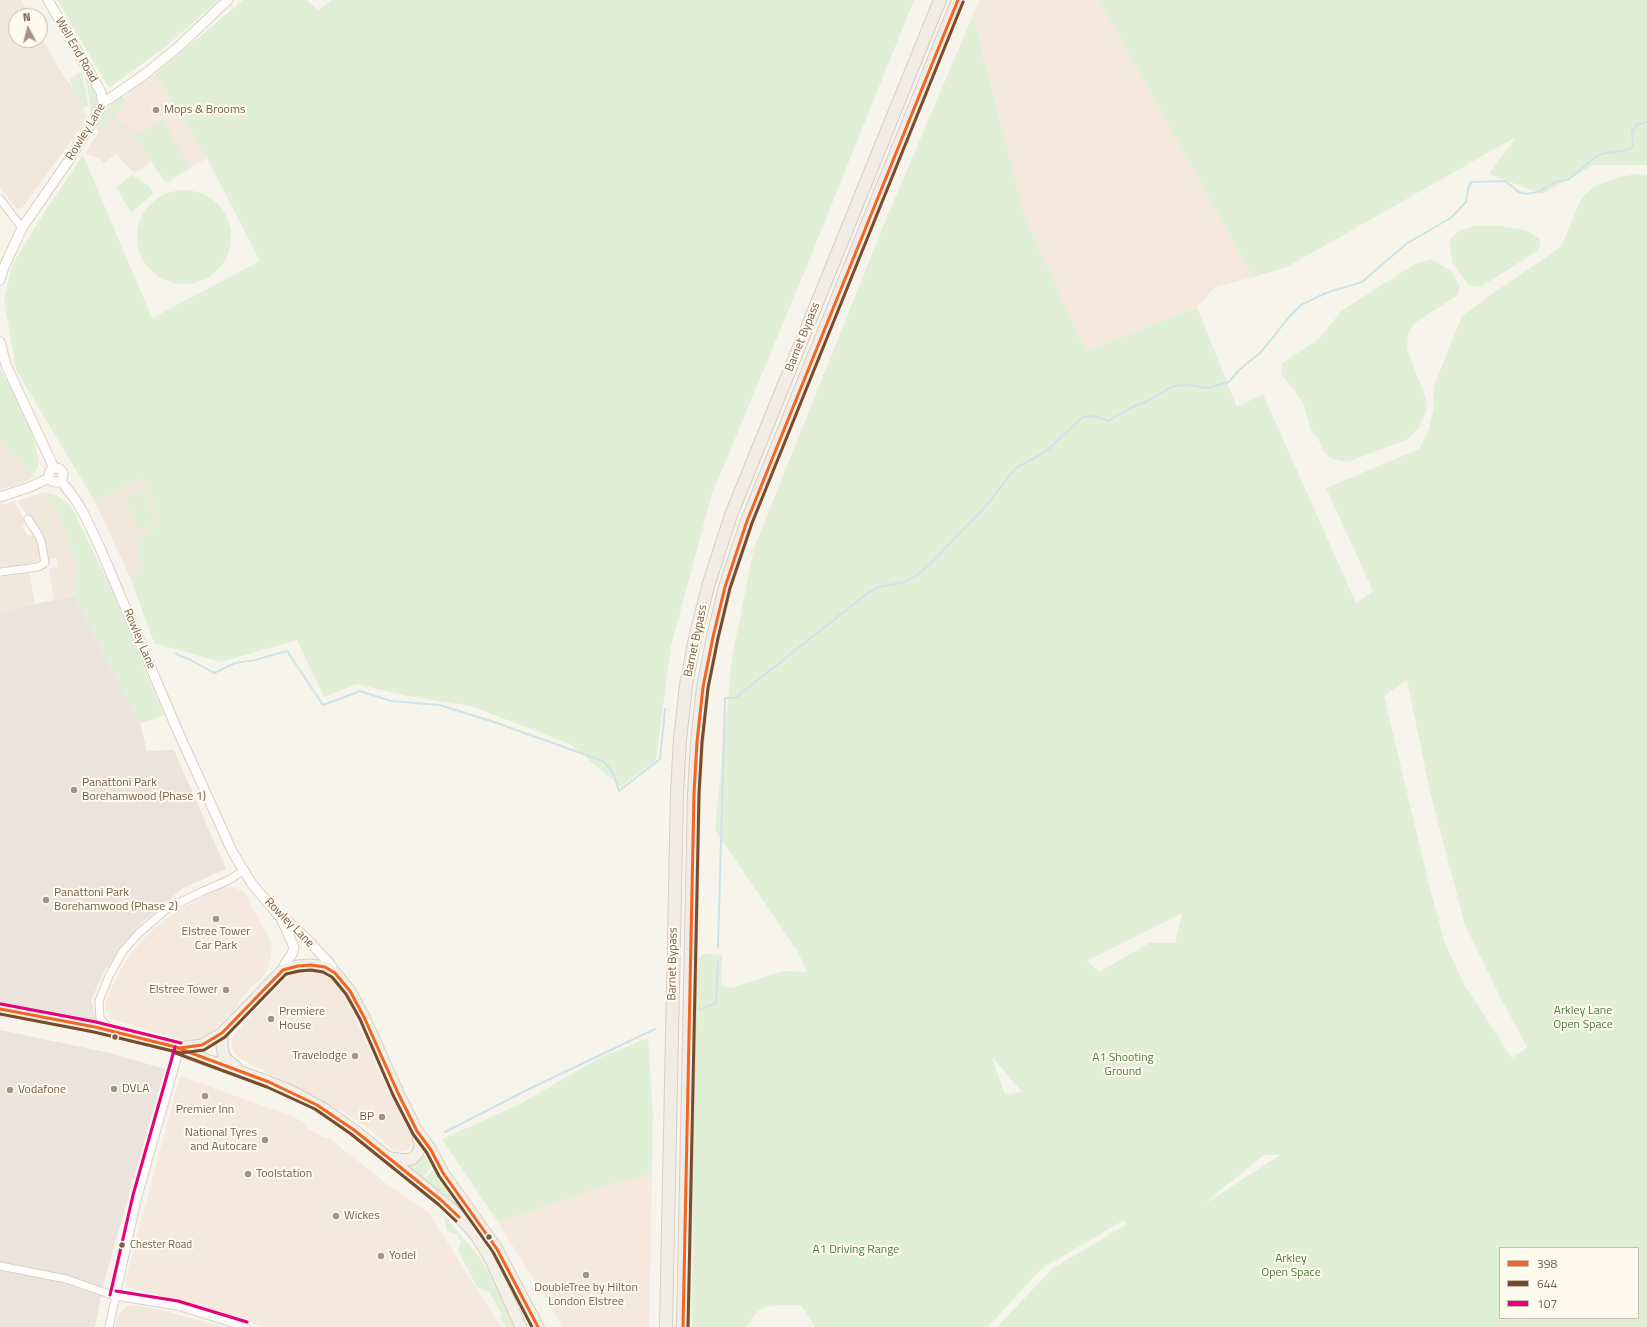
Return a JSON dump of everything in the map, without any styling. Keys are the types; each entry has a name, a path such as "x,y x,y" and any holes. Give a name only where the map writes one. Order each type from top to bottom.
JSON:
{"highway":[{"name":"Barnet Bypass","path":"666,1327 677,792 680,740 686,685 696,632 709,583 731,515 940,0"},
{"name":"Barnet Bypass","path":"683,1327 694,792 702,695 713,637 725,587 747,521 958,0"}],"main road":[{"path":"180,1048 202,1045 222,1033 283,970 298,966 311,965 325,967 335,973"},
{"name":"Rowley Lane","path":"335,973 350,991 364,1017 398,1093 417,1131 431,1150 443,1173 497,1249 510,1272 527,1309 538,1327"},
{"path":"0,1009 107,1030 180,1048 190,1054 243,1072 286,1089 317,1105 354,1130 452,1210 476,1237 490,1258 521,1327"},
{"path":"222,1033 224,1057 232,1065 243,1072"},
{"path":"388,1157 404,1160 412,1159 420,1148 421,1142 417,1131"}],"street":[{"name":"Well End Road","path":"48,0 101,92 103,100"},
{"name":"Rowley Lane","path":"0,280 2,267 22,228 69,160 100,111 103,100 109,99 145,74 177,48 228,0"},
{"path":"0,199 22,228"},
{"path":"0,342 6,364 54,468"},
{"path":"49,478 50,472 54,468"},
{"path":"49,478 54,482 61,481 63,477 63,472 59,468 54,468"},
{"path":"0,497 30,487 49,478"},
{"name":"Rowley Lane","path":"61,481 84,514 101,550 179,734 229,845 243,871 281,918 289,922 306,938 330,964 335,973"},
{"path":"0,572 38,567 45,563 40,539 28,520"},
{"path":"107,1030 100,1018 99,1012 101,993 120,957 139,933 164,912 183,901 229,880 243,871"},
{"path":"281,918 294,947 292,954 284,964 283,970"},
{"path":"109,1327 138,1196 180,1048"},
{"path":"0,1266 66,1279 115,1296 177,1306 246,1327"}],"shaded area":[{"path":"0,0 21,0 26,8 8,8 8,48 47,48 59,69 77,94 87,119 22,208 17,209 0,188"},
{"path":"979,0 1099,0 1253,277 1215,287 1197,307 1086,351 1025,217 973,15"},
{"path":"155,74 207,158 166,183 133,135 112,118 130,91"},
{"path":"111,118 133,135 151,162 134,173 116,154 104,163 98,158 85,153 99,132"},
{"path":"0,439 34,476 27,481 0,490"},
{"path":"143,477 160,523 135,542 144,569 130,577 95,502"},
{"path":"45,492 59,515 77,562 75,596 54,600 49,569 58,567 56,558 48,560 45,545 18,501"},
{"path":"14,501 25,521 22,527 28,536 33,535 37,538 42,559 41,561 0,568 0,505"},
{"path":"29,573 35,604 0,611 0,577"},
{"path":"75,596 140,724 147,751 174,750 226,869 183,888 138,926 105,970 91,1000 95,1015 99,1022 0,1004 0,611"},
{"path":"225,886 236,888 244,892 272,944 268,970 242,997 234,1011 209,1034 199,1039 189,1041 181,1040 112,1019 106,1010 105,1004 120,971 131,953 150,932 166,919 184,907"},
{"path":"311,971 325,975 336,982 342,989 378,1069 413,1139 411,1147 407,1150 398,1152 392,1149 367,1127 337,1109 241,1059 233,1052 232,1041 237,1031 285,979 298,972"},
{"path":"0,1030 110,1053 165,1069 104,1282 95,1327 0,1327"},
{"path":"180,1076 294,1117 305,1123 307,1128 323,1137 329,1138 388,1185 428,1212 501,1327 266,1327 174,1299 128,1288 125,1281"},
{"path":"652,1174 649,1327 563,1327 498,1222 608,1185"},
{"path":"135,1305 161,1310 223,1327 115,1327 117,1319 122,1311 128,1306"}],"green space":[{"path":"57,0 219,0 169,44 109,88"},
{"path":"243,0 307,0 318,10 332,0 914,0 806,268 712,494 671,646 656,760 621,787 570,744 471,706 407,696 357,684 324,697 297,640 221,662 154,643 130,577 144,569 135,542 160,523 143,477 95,502 16,370 4,298 13,263 47,208 83,155 152,318 260,261 207,158 155,74"},
{"path":"1099,0 1647,0 1647,165 1594,165 1542,194 1489,174 1516,137 1285,268 1253,277"},
{"path":"973,15 1025,217 1086,351 1197,307 1237,407 1263,394 1356,603 1373,591 1326,488 1419,449 1429,429 1434,407 1433,395 1435,383 1462,316 1561,247 1581,199 1593,187 1619,177 1638,174 1647,175 1647,1327 997,1327 1053,1268 1127,1224 1124,1220 1041,1269 988,1327 815,1327 801,1305 782,1305 766,1307 758,1311 746,1327 692,1327 695,960 704,954 722,955 722,985 731,988 783,971 807,972 798,952 715,830 732,659 754,548 882,229","holes":["1407,680 1430,792 1465,925 1500,997 1527,1047 1512,1058 1465,986 1445,943 1430,889 1384,696","1182,913 1175,943 1149,943 1099,972 1087,961","992,1057 1022,1092 1005,1095","1264,1155 1280,1155 1206,1203"]},
{"path":"83,72 85,72 99,97 99,102 93,115 91,114 87,85"},
{"path":"82,73 88,105 82,108 70,81 71,78"},
{"path":"120,96 123,96 125,100 114,116 135,134 163,120 190,168 166,183 133,135 111,118 99,132 95,125 111,104"},
{"path":"132,175 150,187 153,194 131,213 116,187"},
{"path":"184,190 202,194 217,204 227,219 231,237 227,255 217,270 202,280 184,284 166,280 151,270 141,255 137,237 141,219 151,204 166,194"},
{"path":"1476,226 1500,226 1525,230 1539,238 1541,245 1536,252 1482,286 1474,287 1468,285 1452,262 1450,241 1454,234 1463,229"},
{"path":"1430,259 1452,271 1460,287 1458,295 1416,322 1408,333 1407,350 1425,396 1427,408 1419,428 1408,439 1348,462 1332,459 1324,453 1319,441 1310,428 1303,402 1281,374 1282,363 1319,339 1341,311 1415,264"},
{"path":"0,369 21,406 33,434 38,458 38,467 34,476 0,439"},
{"path":"144,490 156,523 138,530 125,497"},
{"path":"45,492 56,495 73,509 110,586 164,715 140,724 75,596 77,562 59,515"},
{"path":"648,1038 653,1113 652,1174 608,1185 498,1222 442,1139 520,1104 599,1058"},
{"path":"423,1153 432,1166 421,1180 405,1164"},
{"path":"436,1168 492,1247 422,1181"},
{"path":"444,1215 481,1259 498,1291 514,1327 506,1327 500,1320 502,1314 490,1293 477,1287 458,1250 461,1242 457,1235 447,1231"}],"waterway":[{"path":"718,948 725,698 735,698 869,592 879,587 905,582 916,576 929,565 985,507 1016,468 1045,452 1083,417 1095,416 1108,421 1132,407 1146,402 1173,386 1189,385 1207,388 1229,382 1239,370 1261,352 1289,317 1301,305 1326,293 1362,282 1406,244 1452,217 1466,202 1468,189 1471,182 1505,181 1519,192 1526,194 1538,192 1557,181 1568,180 1601,154 1631,148 1633,145 1632,131 1638,124 1647,122"},
{"path":"176,654 189,659 214,673 235,663 255,660 287,651 323,705 360,691 391,701 440,705 494,722 603,761 613,772 619,791 660,759 665,709"},
{"path":"699,1010 716,1003 718,961"},
{"path":"445,1132 529,1089 655,1029"}],"transit line":[{"name":"398","path":"683,1327 694,793 697,742 703,687 713,637 725,587 747,521 958,0"},
{"name":"644","path":"688,1327 699,793 702,742 708,688 718,638 730,588 752,523 963,2"},
{"name":"398","path":"0,1009 95,1027 180,1048 202,1045 222,1033 283,970 298,966 311,965 325,967 335,973 350,991 364,1017 398,1093 417,1131 431,1150 443,1173 497,1249 538,1327"},
{"name":"644","path":"0,1014 94,1032 181,1053 204,1050 225,1037 286,974 311,970 323,972 332,977 346,994 360,1019 393,1095 413,1134 427,1153 439,1176 493,1252 532,1327"},
{"name":"107","path":"1,1004 96,1022 181,1043"},
{"name":"398","path":"175,1047 269,1082 317,1105 354,1130 441,1200 459,1217"},
{"name":"107","path":"110,1295 133,1195 175,1047"},
{"name":"644","path":"173,1052 267,1087 315,1109 351,1134 438,1204 456,1221"},
{"name":"107","path":"116,1291 178,1301 247,1322"}],"place":[{"name":"Mops & Brooms","path":"156,110"},
{"name":"Panattoni Park Borehamwood (Phase 1)","path":"74,790"},
{"name":"Panattoni Park Borehamwood (Phase 2)","path":"46,900"},
{"name":"Elstree Tower Car Park","path":"216,919"},
{"name":"Elstree Tower","path":"226,990"},
{"name":"Premiere House","path":"271,1019"},
{"name":"Travelodge","path":"355,1056"},
{"name":"DVLA","path":"114,1089"},
{"name":"Vodafone","path":"10,1090"},
{"name":"Premier Inn","path":"205,1096"},
{"name":"BP","path":"382,1117"},
{"name":"National Tyres and Autocare","path":"265,1140"},
{"name":"Toolstation","path":"248,1174"},
{"name":"Wickes","path":"336,1216"},
{"name":"Chester Road","path":"122,1245"},
{"name":"Yodel","path":"381,1256"},
{"name":"DoubleTree by Hilton London Elstree","path":"586,1275"}],"park label":[{"name":"Arkley Lane Open Space","path":"1583,1018"},
{"name":"A1 Shooting Ground","path":"1123,1065"},
{"name":"A1 Driving Range","path":"856,1250"},
{"name":"Arkley Open Space","path":"1291,1266"}]}
